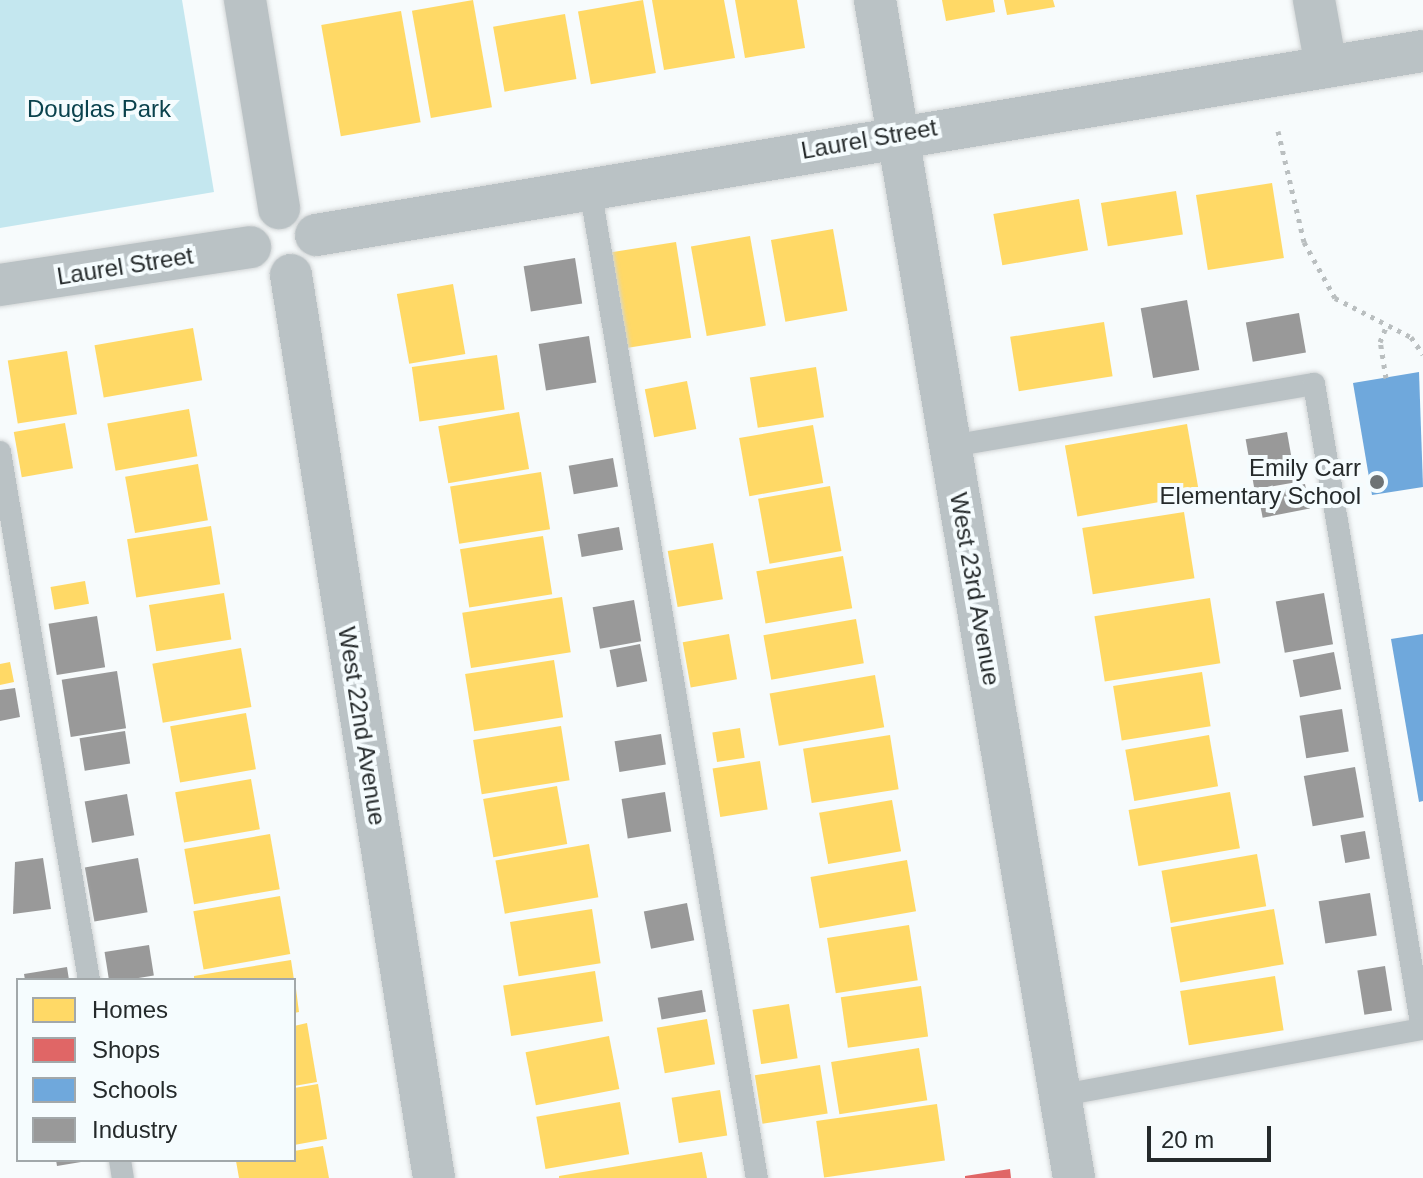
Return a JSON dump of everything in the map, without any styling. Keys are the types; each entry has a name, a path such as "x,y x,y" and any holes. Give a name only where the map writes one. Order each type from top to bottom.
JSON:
{"street":[{"path":"245,0 279,208"},
{"name":"West 23rd Avenue","path":"875,0 1074,1178"},
{"path":"1314,0 1326,67"},
{"name":"Laurel Street","path":"316,235 898,134 1423,51"},
{"path":"279,208 303,215 316,235 311,260 291,275 265,269 250,247 257,221 279,208"},
{"name":"Laurel Street","path":"0,285 250,247"},
{"name":"West 22nd Avenue","path":"291,275 434,1178"}],"lane":[{"path":"590,188 757,1178"},
{"path":"951,446 1314,384 1317,399 1422,1029 1061,1095"},
{"path":"0,452 89,978"}],"path":[{"path":"1278,131 1304,242 1335,298 1387,325 1423,354"},
{"path":"1386,378 1380,342 1387,325"}],"green space":[{"name":"Douglas Park","path":"0,0 182,0 214,192 0,228"}],"building: Homes":[{"path":"473,0 492,107 431,118 412,11"},
{"path":"643,0 656,73 591,84 578,11"},
{"path":"652,0 724,0 735,58 664,70"},
{"path":"735,0 797,0 805,48 745,58"},
{"path":"942,0 993,0 995,12 946,21"},
{"path":"1004,0 1053,0 1055,7 1007,15"},
{"path":"401,11 421,122 341,136 321,25"},
{"path":"565,14 576,79 505,92 493,27"},
{"path":"1272,183 1284,258 1208,270 1196,195"},
{"path":"1176,191 1183,234 1108,246 1101,203"},
{"path":"1079,199 1088,250 1002,265 993,214"},
{"path":"833,229 847,311 785,322 771,240"},
{"path":"750,236 766,326 707,336 691,246"},
{"path":"676,242 691,338 625,348 610,252"},
{"path":"453,284 465,354 409,364 397,294"},
{"path":"1104,322 1113,376 1019,391 1010,337"},
{"path":"193,328 202,380 104,398 95,345"},
{"path":"67,351 77,414 18,424 8,360"},
{"path":"497,355 505,409 419,421 412,367"},
{"path":"816,367 824,417 758,428 750,377"},
{"path":"687,381 696,429 654,437 645,389"},
{"path":"189,409 197,456 116,471 107,423"},
{"path":"519,412 529,469 448,483 438,426"},
{"path":"65,423 73,468 22,477 14,432"},
{"path":"1187,424 1200,495 1077,516 1065,446"},
{"path":"813,425 823,483 749,496 739,438"},
{"path":"198,464 208,520 135,533 125,477"},
{"path":"541,472 550,529 459,544 450,486"},
{"path":"830,486 841,551 770,564 758,499"},
{"path":"1184,512 1194,578 1093,594 1082,528"},
{"path":"211,526 220,584 136,598 127,539"},
{"path":"543,536 552,594 469,607 460,549"},
{"path":"713,543 723,599 678,607 668,551"},
{"path":"843,556 852,608 766,623 756,571"},
{"path":"85,581 89,604 55,610 51,587"},
{"path":"224,593 231,639 156,651 149,605"},
{"path":"562,597 571,652 471,668 462,613"},
{"path":"1210,598 1220,663 1105,681 1094,616"},
{"path":"856,619 864,663 771,680 763,635"},
{"path":"729,634 737,679 691,687 683,642"},
{"path":"241,648 251,707 163,723 152,664"},
{"path":"554,660 563,717 474,731 465,674"},
{"path":"10,662 14,682 0,685 0,664"},
{"path":"1202,672 1211,726 1122,740 1113,686"},
{"path":"875,675 884,727 779,746 770,694"},
{"path":"246,713 256,769 180,783 170,726"},
{"path":"561,726 570,780 482,794 473,740"},
{"path":"740,728 745,758 717,762 712,732"},
{"path":"890,735 899,789 812,803 803,749"},
{"path":"1209,735 1218,786 1134,801 1125,750"},
{"path":"760,761 768,809 720,817 713,769"},
{"path":"251,779 260,829 184,843 175,792"},
{"path":"557,786 567,844 493,857 483,799"},
{"path":"1230,792 1240,848 1138,866 1129,810"},
{"path":"892,800 901,851 828,864 819,813"},
{"path":"270,834 280,889 194,904 184,849"},
{"path":"589,844 598,897 505,914 495,860"},
{"path":"1257,854 1266,906 1171,923 1161,871"},
{"path":"907,860 916,911 820,928 810,877"},
{"path":"280,896 290,954 204,969 193,911"},
{"path":"592,909 601,963 519,976 510,922"},
{"path":"1274,909 1284,964 1180,982 1171,927"},
{"path":"909,925 918,980 836,993 827,938"},
{"path":"291,960 294,978 194,978"},
{"path":"595,971 603,1021 511,1036 503,986"},
{"path":"1275,976 1284,1030 1189,1045 1180,991"},
{"path":"921,986 928,1037 848,1048 841,997"},
{"path":"789,1004 798,1058 761,1064 752,1010"},
{"path":"707,1019 715,1064 665,1073 657,1028"},
{"path":"307,1023 317,1082 296,1086 296,1026"},
{"path":"609,1036 619,1089 536,1105 526,1052"},
{"path":"919,1048 927,1100 839,1114 831,1062"},
{"path":"820,1065 828,1113 762,1124 755,1075"},
{"path":"318,1084 327,1139 296,1145 296,1088"},
{"path":"720,1090 727,1135 679,1143 672,1098"},
{"path":"620,1102 629,1154 545,1169 536,1117"},
{"path":"937,1104 945,1160 824,1177 816,1121"},
{"path":"323,1146 329,1178 239,1178 236,1162 296,1162 296,1151"},
{"path":"702,1152 707,1178 559,1178 559,1176"}],"building: Shops":[{"path":"1010,1169 1011,1178 965,1178 965,1176"}],"building: Schools":[{"path":"1419,372 1423,487 1372,495 1353,383"},
{"path":"1423,634 1423,801 1419,802 1391,639"}],"building: Industry":[{"path":"575,258 582,303 531,312 524,266"},
{"path":"1187,300 1199,370 1153,378 1141,308"},
{"path":"1299,313 1306,352 1253,362 1246,322"},
{"path":"589,336 596,382 546,390 539,344"},
{"path":"1287,432 1296,482 1254,490 1246,439"},
{"path":"613,458 618,487 574,494 569,466"},
{"path":"1305,484 1310,509 1263,518 1258,493"},
{"path":"619,527 623,550 582,557 578,534"},
{"path":"1324,593 1333,644 1285,653 1276,602"},
{"path":"634,600 641,641 600,649 593,607"},
{"path":"97,616 105,667 57,675 49,624"},
{"path":"640,644 647,681 617,687 610,650"},
{"path":"1334,652 1341,689 1300,697 1293,660"},
{"path":"117,671 126,728 71,737 62,680"},
{"path":"15,688 20,717 0,721 0,690"},
{"path":"1342,709 1349,751 1306,758 1300,716"},
{"path":"125,731 130,764 85,771 80,738"},
{"path":"661,734 666,765 619,772 615,741"},
{"path":"1355,767 1364,817 1313,826 1304,776"},
{"path":"665,792 671,832 628,838 622,799"},
{"path":"127,794 134,835 92,843 85,801"},
{"path":"1365,831 1370,859 1345,863 1340,835"},
{"path":"43,858 51,909 13,914 15,862"},
{"path":"138,858 148,912 94,922 85,867"},
{"path":"1370,893 1377,935 1325,944 1319,901"},
{"path":"687,903 694,940 651,949 644,911"},
{"path":"149,945 154,976 109,978 105,952"},
{"path":"1385,966 1392,1010 1364,1015 1357,970"},
{"path":"67,967 69,978 25,978 24,974"},
{"path":"702,990 706,1012 662,1019 658,998"},
{"path":"56,1162 81,1162 57,1166"}],"place":[{"name":"Emily Carr Elementary School","path":"1377,482"}]}
